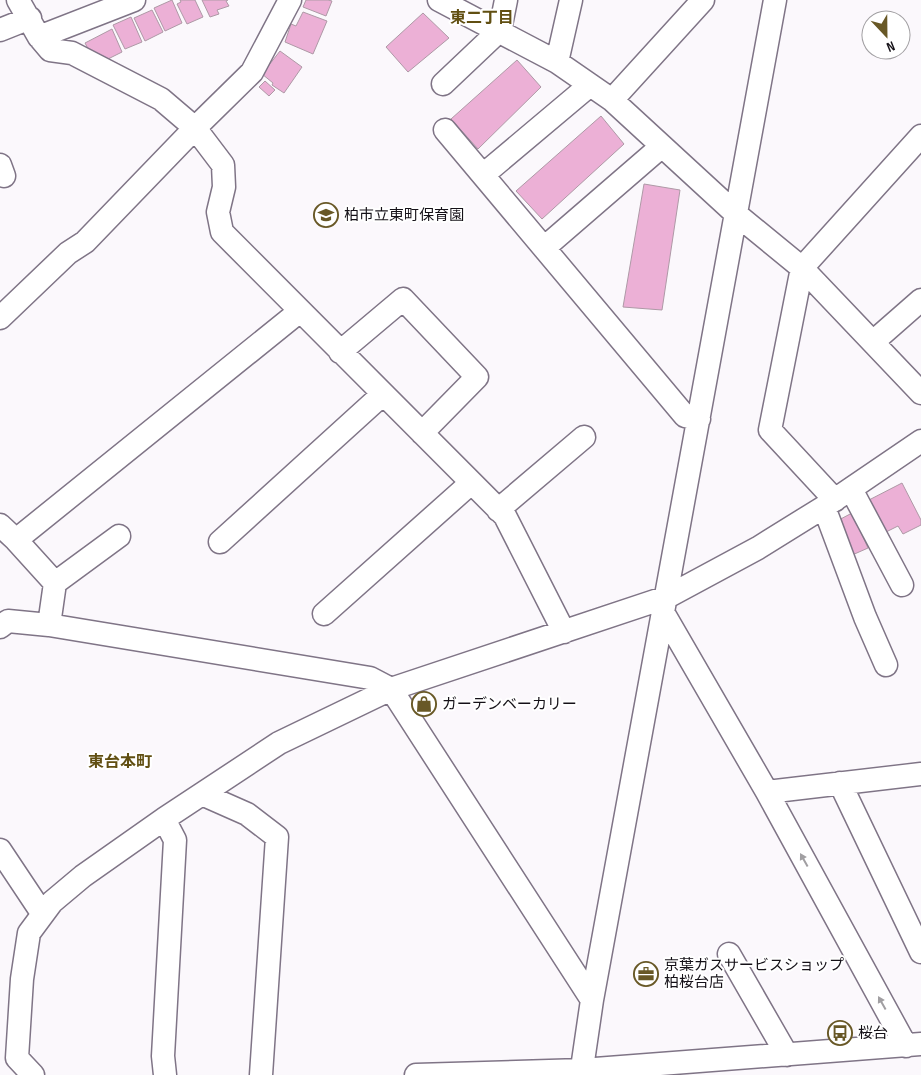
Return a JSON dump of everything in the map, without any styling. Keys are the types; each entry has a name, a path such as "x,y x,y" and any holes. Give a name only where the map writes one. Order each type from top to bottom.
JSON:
{"street":[{"path":"0,30 29,19 134,0"},
{"path":"0,318 68,254 85,242 252,72 290,0"},
{"path":"439,0 500,30 557,62 612,100 736,214 802,268 921,393"},
{"path":"443,84 500,30 506,0"},
{"path":"557,62 571,0"},
{"path":"612,100 703,0"},
{"path":"581,1072 592,1000 666,605 775,0"},
{"path":"29,19 50,50 72,53 161,99 195,128 223,164 224,187 218,212 222,232 505,516 564,632"},
{"path":"483,175 590,85"},
{"path":"445,130 685,416 699,419"},
{"path":"902,585 837,499 770,430 802,268 921,136"},
{"path":"544,248 662,146"},
{"path":"340,352 403,299 477,377 422,433"},
{"path":"873,342 921,300"},
{"path":"55,583 8,532 300,311"},
{"path":"220,542 383,394"},
{"path":"498,510 584,437"},
{"path":"34,1075 17,1058 24,960 29,933 42,913 83,876 164,819 204,795 279,743 391,689 564,632 666,605 837,499 921,441"},
{"path":"324,614 471,482"},
{"path":"837,499 865,617 886,665"},
{"path":"49,625 55,583 120,536"},
{"path":"416,1075 581,1072 913,1045 767,792 666,605"},
{"path":"0,627 8,621 49,625 370,678 391,689 592,1000"},
{"path":"767,792 921,774"},
{"path":"840,784 921,952"},
{"path":"204,795 247,814 277,837 262,1075"},
{"path":"164,819 175,840 163,1056 165,1075"},
{"path":"0,850 42,913"},
{"path":"729,954 787,1055"}],"building":[{"path":"172,0 182,23 165,31 154,8"},
{"path":"180,0 195,0 203,17 187,24 177,4 181,2"},
{"path":"202,0 228,0 226,1 229,6 217,10 219,14 210,17"},
{"path":"306,0 332,1 326,16 303,7"},
{"path":"152,10 163,32 145,41 134,18"},
{"path":"303,12 327,21 313,54 285,42 291,24 296,26"},
{"path":"423,13 449,38 408,72 386,47"},
{"path":"131,17 142,42 125,49 113,25"},
{"path":"112,29 122,52 104,61 94,60 85,43"},
{"path":"280,51 302,67 284,93 272,85 273,83 262,74"},
{"path":"517,60 541,87 478,149 451,119"},
{"path":"265,81 275,90 269,96 259,87"},
{"path":"601,116 624,144 542,219 516,191"},
{"path":"644,184 680,190 662,310 623,307"},
{"path":"902,483 921,520 921,525 903,534 898,526 884,533 867,501"},
{"path":"852,513 868,548 850,556 835,522"}],"place":[{"name":"柏市立東町保育園","path":"326,215"},
{"name":"ガーデンベーカリー","path":"424,704"},
{"name":"京葉ガスサービスショップ 柏桜台店","path":"646,974"},
{"name":"桜台","path":"840,1033"}],"district":[{"name":"東二丁目","path":"482,18"},
{"name":"東台本町","path":"120,762"}]}
